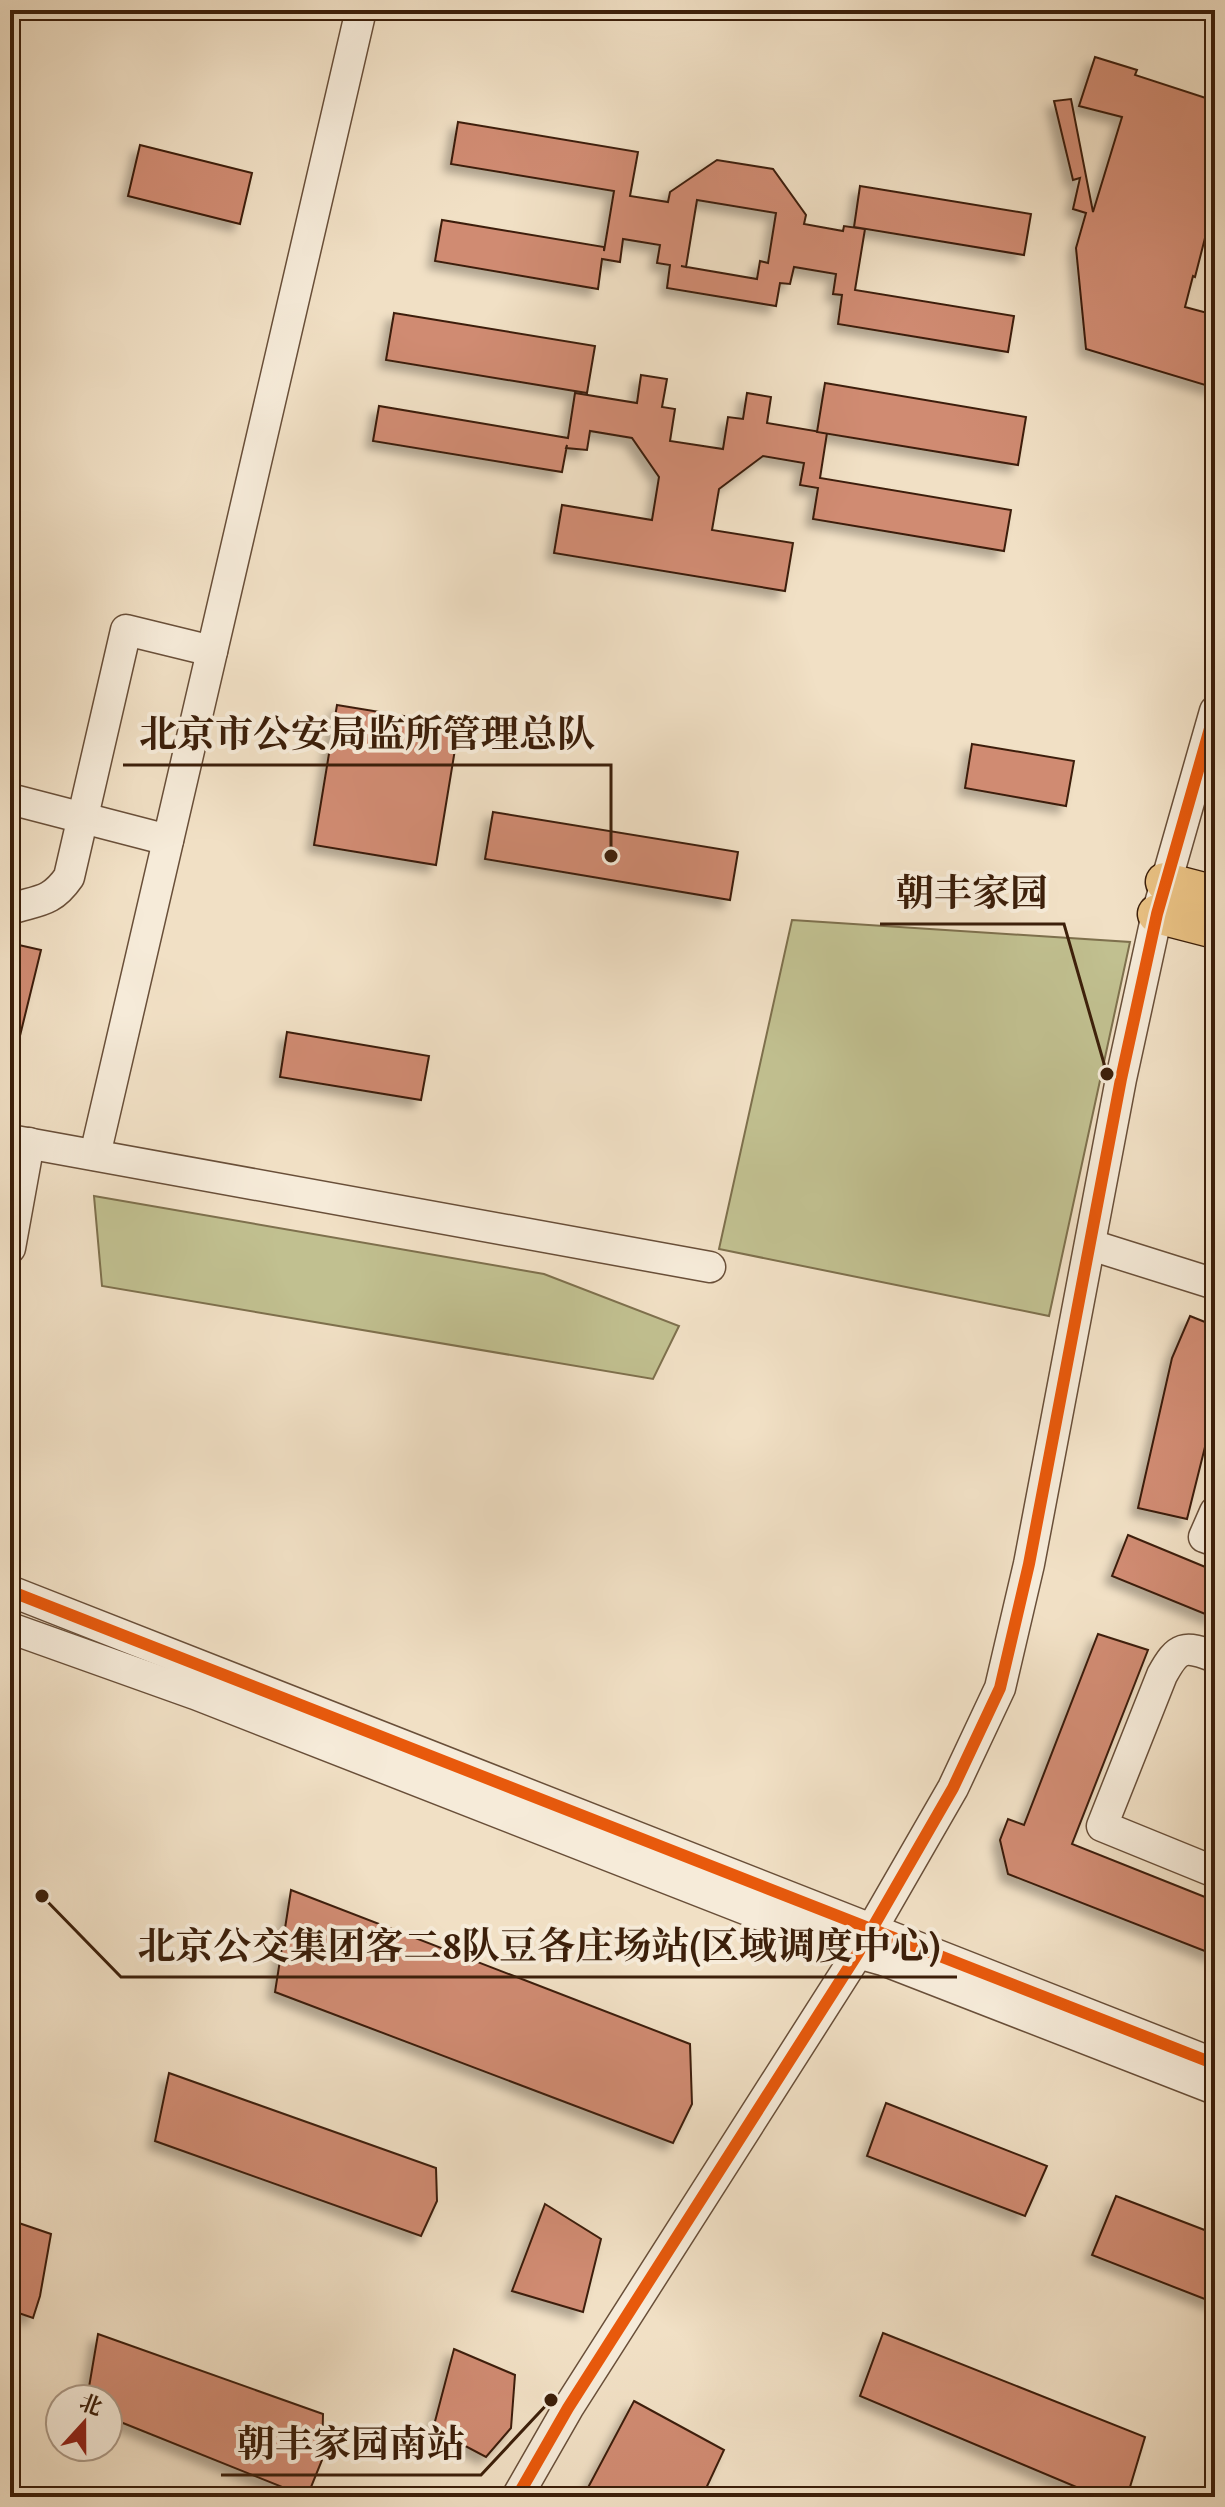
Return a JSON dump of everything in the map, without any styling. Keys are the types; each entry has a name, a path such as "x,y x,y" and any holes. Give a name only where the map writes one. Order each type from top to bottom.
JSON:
{"main road":[{"path":"1161,898 1215,895"},
{"path":"1161,898 1215,929"}],"street":[{"path":"95,1155 361,10"},
{"path":"10,909 49,898 61,889 69,877 126,630 212,651"},
{"path":"517,2497 576,2395 865,1942 953,1788 1000,1688 1029,1564 1121,1079 1161,898 1215,711"},
{"path":"10,799 168,840"},
{"path":"10,1248 19,1141 710,1267"},
{"path":"1091,1245 1215,1284"},
{"path":"1215,1512 1204,1537 1215,1541"},
{"path":"10,1591 865,1942 883,1960 1215,2089"},
{"path":"10,1628 865,1942 1215,2064"},
{"path":"1215,1657 1196,1650 1174,1653 1162,1675 1102,1826 1215,1872"}],"shaded area":[{"path":"792,920 1130,942 1049,1316 719,1249"},
{"path":"94,1196 544,1274 679,1326 653,1379 102,1286"}],"building":[{"path":"1095,57 1137,70 1135,75 1215,101 1215,199 1185,307 1215,315 1215,388 1086,349 1076,248 1086,213 1073,209 1080,178 1073,180 1054,101 1071,99 1093,212 1122,117 1079,106"},
{"path":"458,122 638,152 630,196 668,202 670,192 717,160 773,169 806,215 804,224 843,231 844,226 865,229 855,290 1014,316 1008,352 838,324 842,295 833,294 836,274 794,267 790,284 780,283 776,306 667,288 670,265 657,263 660,245 623,239 620,262 602,259 598,289 435,261 442,220 604,247 604,251 614,191 451,164","holes":["697,200 776,213 768,263 760,261 757,279 686,267"]},
{"path":"140,145 252,173 240,224 128,196"},
{"path":"860,186 1031,214 1024,255 854,227"},
{"path":"394,313 595,346 587,393 386,360"},
{"path":"641,375 667,379 662,407 675,409 670,441 723,449 728,417 743,419 747,393 771,397 767,423 827,433 820,478 1011,510 1004,551 813,519 818,488 800,485 804,463 763,456 719,489 712,530 793,543 785,591 554,553 562,505 652,520 659,477 632,438 590,431 587,450 566,448 562,472 373,441 379,406 568,438 575,393 637,403"},
{"path":"825,383 1026,417 1018,465 817,432"},
{"path":"337,705 459,725 436,865 314,845"},
{"path":"972,744 1074,761 1066,806 965,788"},
{"path":"493,812 738,852 730,900 485,859"},
{"path":"10,943 41,950 16,1052 10,1051"},
{"path":"287,1032 429,1056 421,1100 280,1077"},
{"path":"1190,1316 1215,1326 1215,1407 1187,1519 1138,1508 1172,1358"},
{"path":"1128,1535 1215,1571 1215,1618 1112,1576"},
{"path":"1098,1634 1148,1650 1072,1844 1215,1901 1215,1955 1008,1874 1000,1840 1008,1819 1024,1825"},
{"path":"291,1890 690,2044 692,2104 673,2143 275,1992"},
{"path":"169,2073 436,2168 437,2201 421,2236 155,2141"},
{"path":"886,2103 1047,2166 1025,2216 867,2156"},
{"path":"1116,2196 1215,2234 1215,2303 1092,2255"},
{"path":"545,2204 601,2239 583,2312 512,2291"},
{"path":"10,2220 51,2234 33,2318 10,2310"},
{"path":"883,2333 1145,2437 1127,2497 1100,2497 860,2396"},
{"path":"98,2334 323,2414 322,2460 307,2497 124,2423 124,2383 90,2383"},
{"path":"454,2349 515,2375 511,2428 486,2457 433,2429"},
{"path":"634,2401 724,2450 702,2497 583,2497"}],"cycle path":[{"path":"517,2497 568,2408 858,1953 953,1788 1000,1688 1029,1564 1121,1079 1157,914 1215,711"},
{"path":"10,1591 1215,2064"}],"place":[{"name":"北京市公安局监所管理总队","path":"611,856"},
{"name":"朝丰家园","path":"1107,1074"},
{"name":"北京公交集团客二8队豆各庄场站(区域调度中心)","path":"42,1896"},
{"name":"朝丰家园南站","path":"551,2400"}]}
